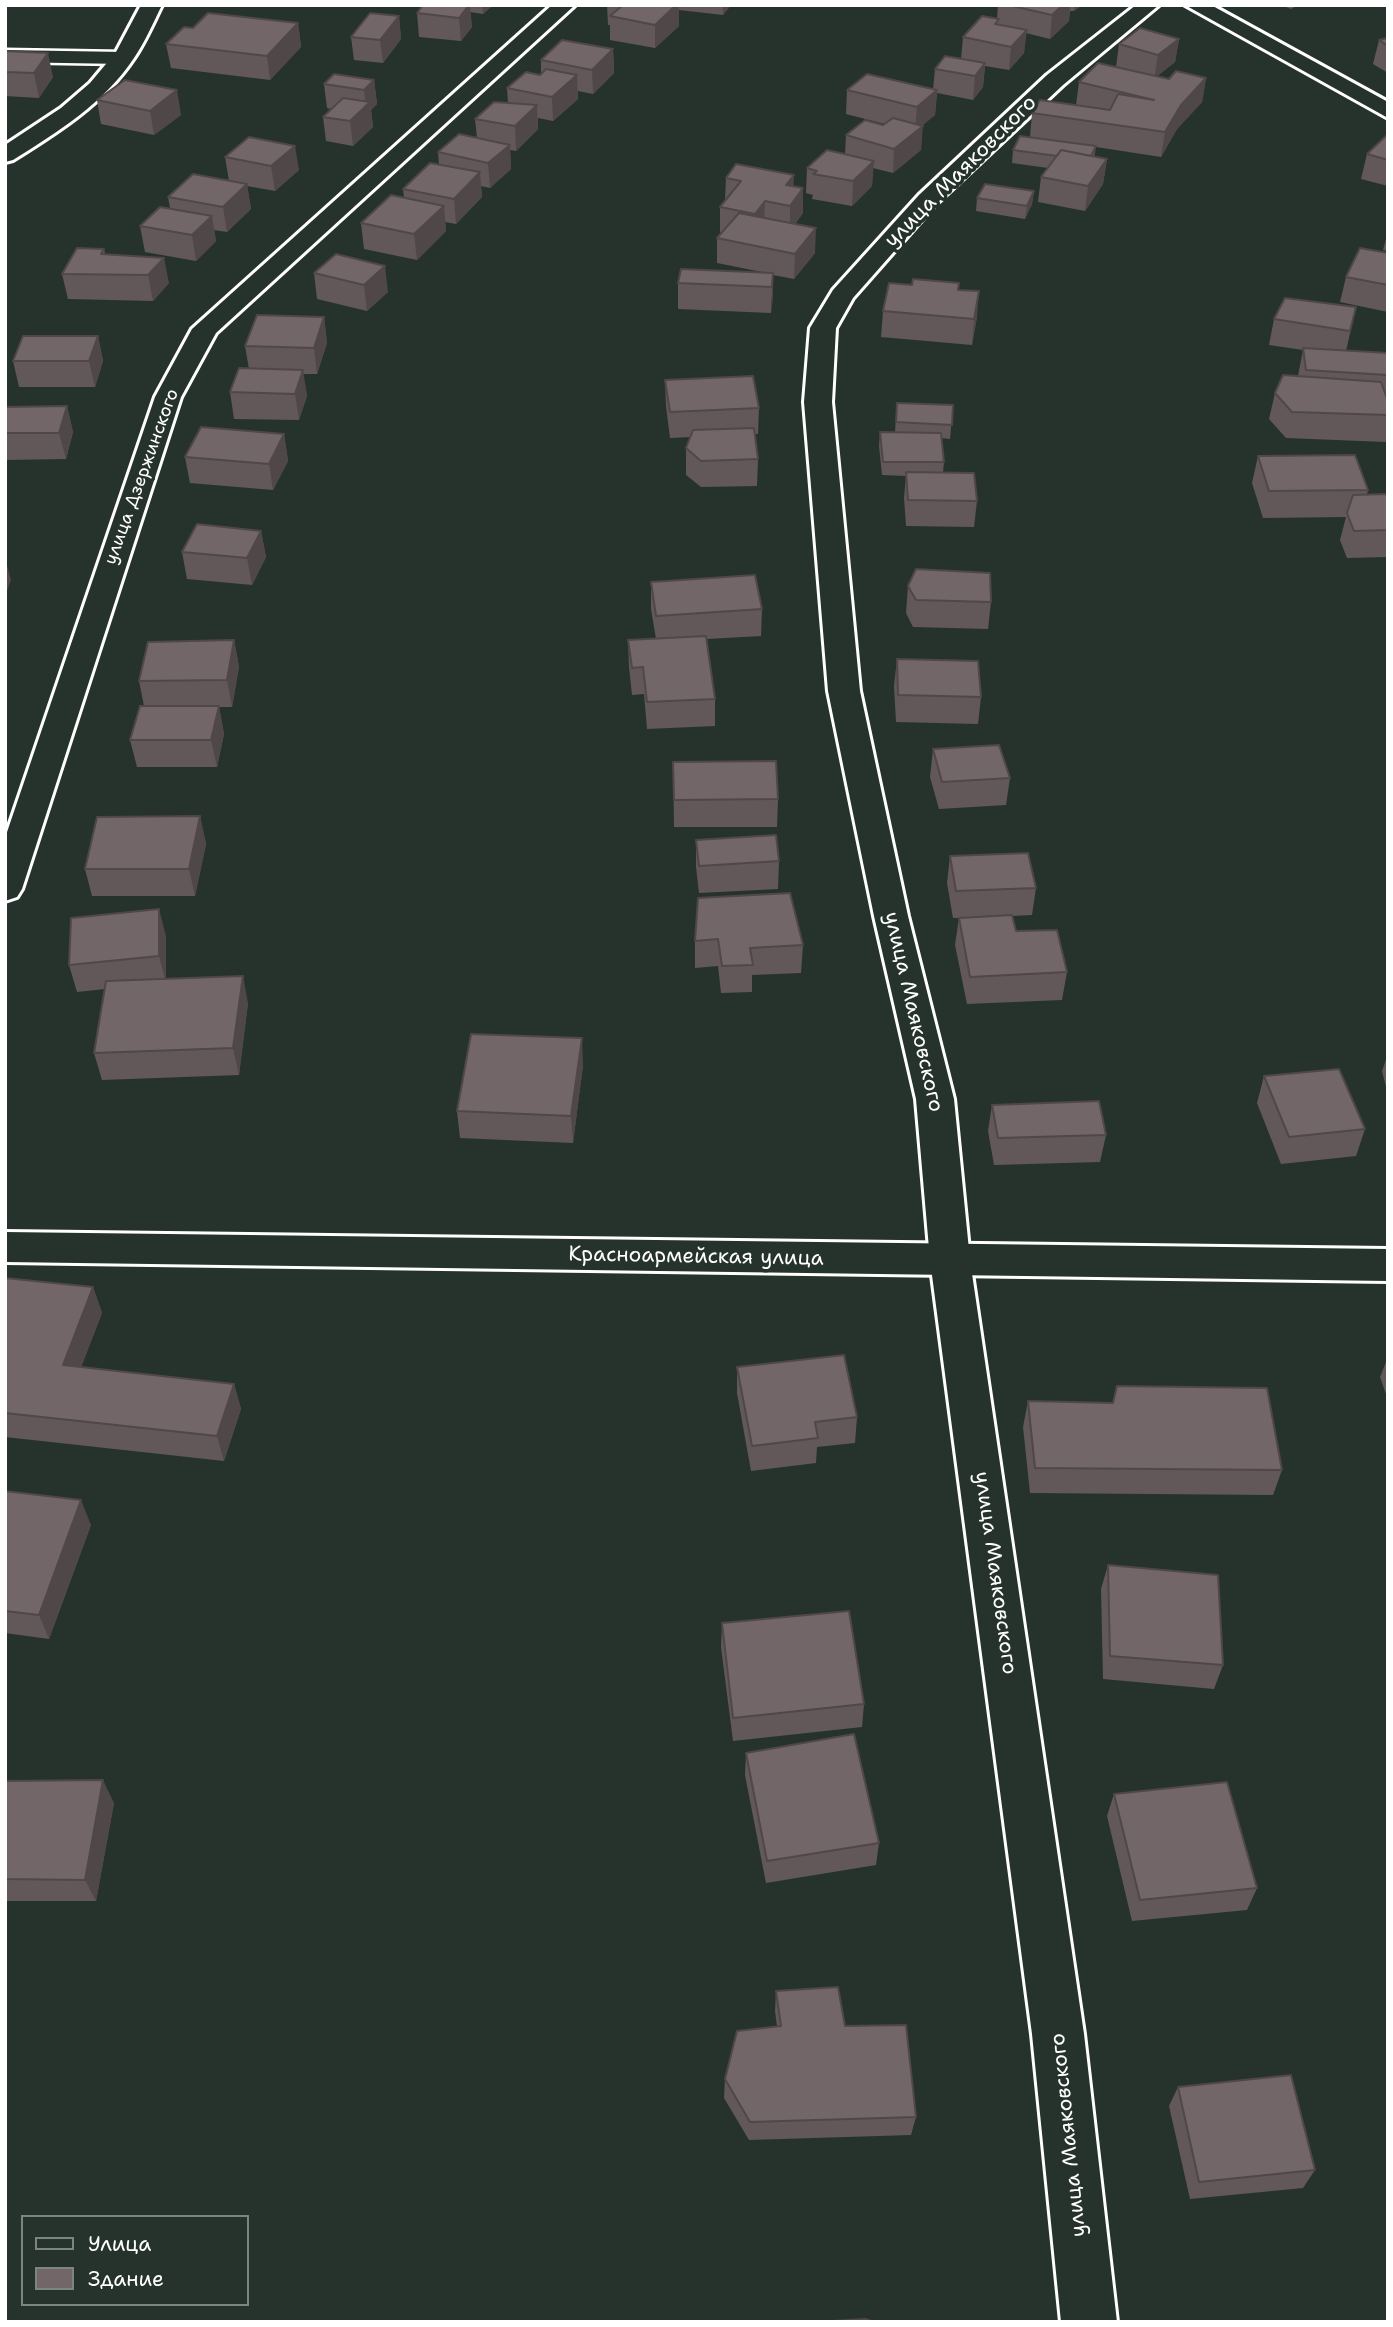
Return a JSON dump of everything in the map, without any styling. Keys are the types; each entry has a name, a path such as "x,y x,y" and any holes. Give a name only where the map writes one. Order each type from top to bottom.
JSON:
{"street":[{"path":"5,155 64,118 101,85 123,58 152,5"},
{"name":"улица Дзержинского","path":"5,889 168,397 205,329 565,5"},
{"name":"улица Маяковского","path":"1089,2322 1058,2034 950,1260 936,1099 891,916 844,691 818,402 823,328 842,295 927,200 1055,80 1149,5"},
{"path":"1195,5 1388,111"},
{"name":"Красноармейская улица","path":"5,1247 1388,1265"}],"lane":[{"path":"5,56 123,58"}],"building":[{"path":"423,5 469,5 459,18 417,13"},
{"path":"623,5 676,5 655,25 610,16"},
{"path":"1008,5 1063,5 1052,15"},
{"path":"208,13 298,23 267,56 166,44 184,27 193,28"},
{"path":"370,13 399,16 380,40 351,37"},
{"path":"982,16 999,19 995,24 1027,30 1011,47 963,37"},
{"path":"1140,28 1179,39 1158,55 1119,44"},
{"path":"1388,38 1388,46 1379,40"},
{"path":"562,40 613,49 592,70 541,60"},
{"path":"5,51 48,53 34,73 5,72"},
{"path":"945,56 985,63 975,76 935,69"},
{"path":"1098,63 1169,79 1176,71 1206,78 1181,105 1165,132 1032,113 1040,100 1110,110 1118,94 1154,100 1079,82"},
{"path":"546,69 577,75 552,97 507,88 526,72 540,75"},
{"path":"334,74 374,80 364,90 324,84"},
{"path":"867,74 937,90 917,107 847,90"},
{"path":"125,80 177,90 150,111 97,100"},
{"path":"343,98 370,102 350,121 323,117"},
{"path":"494,102 537,105 515,126 475,119"},
{"path":"893,118 923,126 894,149 846,135 865,120 883,125"},
{"path":"459,134 510,145 488,163 438,152"},
{"path":"1388,134 1388,160 1367,154"},
{"path":"1020,136 1096,146 1091,156 1061,150 1057,156 1013,150"},
{"path":"249,137 295,146 271,166 225,157"},
{"path":"827,150 874,161 853,181 813,174 817,171 807,168"},
{"path":"1061,150 1107,159 1088,186 1041,177"},
{"path":"430,163 480,172 454,199 403,189"},
{"path":"736,164 794,175 786,185 803,188 790,206 765,201 755,214 720,207 741,181 726,178"},
{"path":"193,174 247,184 223,207 168,197"},
{"path":"985,184 1034,191 1027,206 977,198"},
{"path":"391,195 444,206 414,234 361,223"},
{"path":"160,207 212,216 192,235 140,226"},
{"path":"739,213 816,228 795,254 717,238"},
{"path":"77,248 104,249 101,254 164,258 148,275 62,274"},
{"path":"1360,248 1388,253 1388,285 1346,277"},
{"path":"336,254 385,266 364,285 314,273"},
{"path":"681,269 773,273 772,287 678,283"},
{"path":"913,279 959,283 958,290 979,291 974,319 883,311 889,283 912,285"},
{"path":"1285,298 1356,307 1350,331 1274,319"},
{"path":"257,315 324,317 314,348 245,346"},
{"path":"23,336 98,336 89,361 13,361"},
{"path":"1303,348 1388,353 1388,375 1306,370"},
{"path":"239,368 303,370 295,394 230,392"},
{"path":"1283,375 1381,382 1388,401 1388,415 1292,412 1275,393"},
{"path":"753,376 759,408 670,412 665,380"},
{"path":"897,403 953,405 952,425 896,422"},
{"path":"67,406 59,433 5,433 5,407"},
{"path":"201,427 284,434 269,464 185,457"},
{"path":"754,428 758,459 701,461 686,448 693,430"},
{"path":"880,432 941,433 944,462 883,462"},
{"path":"1355,455 1368,490 1269,491 1258,456"},
{"path":"906,472 974,473 977,501 908,500"},
{"path":"1388,494 1388,530 1354,531 1347,513 1353,495"},
{"path":"197,524 261,531 247,558 182,552"},
{"path":"916,569 990,573 991,602 916,600 908,586"},
{"path":"755,575 762,609 656,616 651,582"},
{"path":"706,636 715,699 647,702 643,667 632,668 628,640"},
{"path":"234,640 227,680 139,681 148,642"},
{"path":"897,659 978,661 981,697 898,695"},
{"path":"140,706 219,706 211,740 130,740"},
{"path":"999,745 1010,778 942,782 933,749"},
{"path":"776,761 778,799 674,800 673,762"},
{"path":"200,816 189,869 85,869 97,817"},
{"path":"776,835 779,861 699,866 696,840"},
{"path":"1028,853 1036,888 956,891 950,856"},
{"path":"790,893 803,945 750,948 753,965 722,966 718,939 695,941 698,898"},
{"path":"159,909 159,956 69,965 71,918"},
{"path":"1012,915 1016,931 1057,930 1067,972 970,977 959,918"},
{"path":"243,976 233,1048 94,1053 106,981"},
{"path":"471,1034 582,1038 571,1116 457,1111"},
{"path":"1339,1069 1365,1129 1289,1137 1264,1076"},
{"path":"1099,1101 1106,1135 998,1138 992,1105"},
{"path":"5,1278 93,1287 63,1365 234,1384 217,1436 5,1413"},
{"path":"844,1355 857,1417 815,1422 818,1438 752,1446 737,1367"},
{"path":"1117,1386 1267,1388 1282,1470 1035,1468 1028,1401 1113,1403"},
{"path":"5,1491 81,1500 39,1615 5,1611"},
{"path":"1108,1565 1218,1575 1223,1665 1110,1656"},
{"path":"849,1611 864,1704 733,1718 722,1623"},
{"path":"854,1734 879,1843 767,1861 746,1753"},
{"path":"103,1780 85,1880 5,1879 5,1781"},
{"path":"1227,1782 1257,1888 1140,1900 1114,1794"},
{"path":"838,1987 845,2026 906,2025 916,2117 750,2122 725,2079 737,2031 781,2026 776,1991"},
{"path":"1291,2075 1315,2170 1199,2182 1178,2087"},
{"path":"865,2319 875,2322 816,2322"}]}
